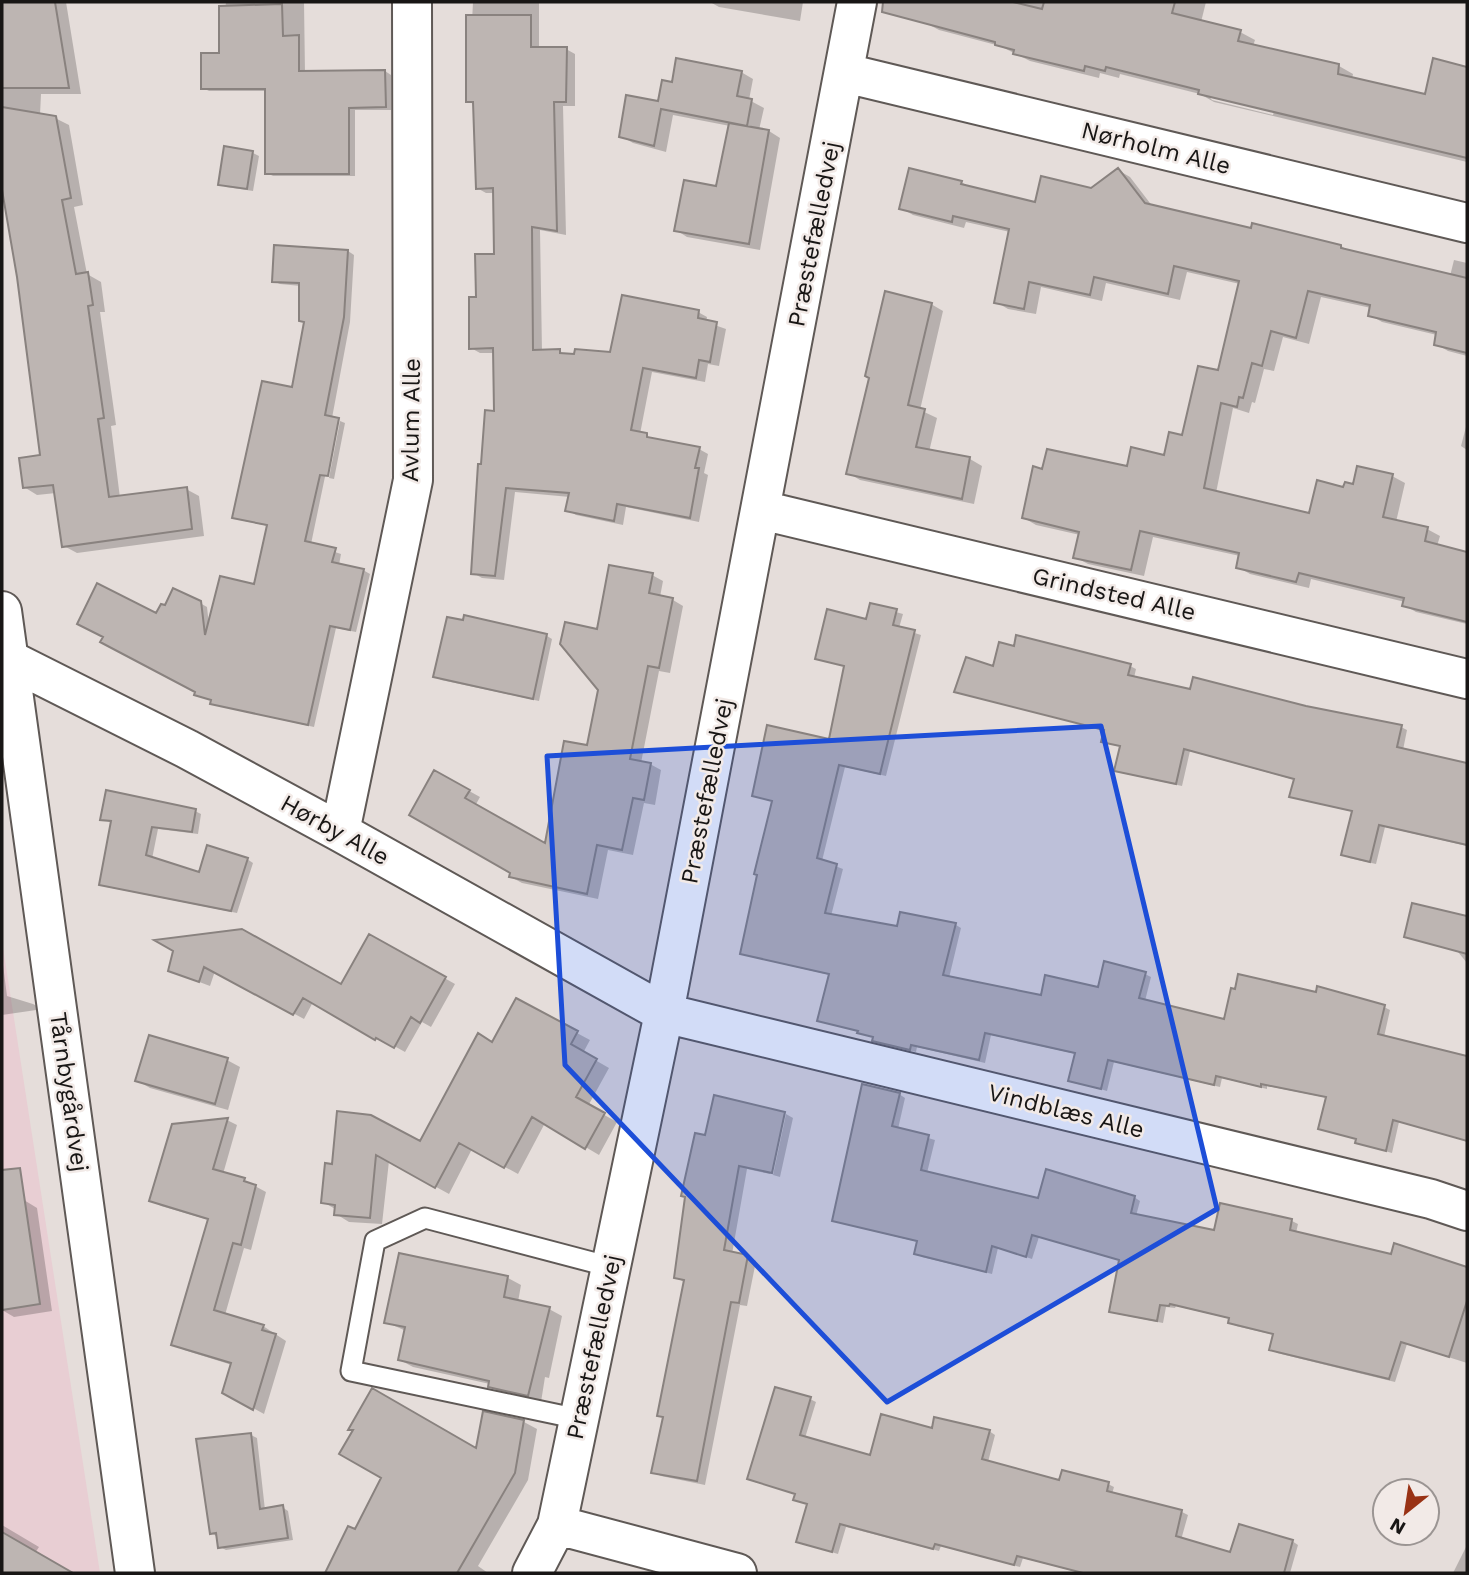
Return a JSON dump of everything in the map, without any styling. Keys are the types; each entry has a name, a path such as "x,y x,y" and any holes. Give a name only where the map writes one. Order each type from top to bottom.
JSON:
{"street":[{"name":"Avlum Alle","path":"340,832 413,480 412,2"},
{"name":"Præstefælledvej","path":"531,1573 557,1524 664,1013 857,2"},
{"name":"Nørholm Alle","path":"845,73 1467,223"},
{"name":"Grindsted Alle","path":"761,510 1467,679"},
{"name":"Tårnbygårdvej","path":"2,611 5,658 135,1573"},
{"name":"Hørby Alle","path":"5,658 187,749 664,1013"},
{"name":"Vindblæs Alle","path":"664,1013 1430,1199 1467,1211"},
{"path":"557,1524 737,1573"}],"lane":[{"path":"579,1419 351,1371 375,1241 425,1218 611,1267"}],"highlighted area":[{"path":"1101,726 1217,1209 887,1402 565,1065 547,756"}],"shaded area":[{"path":"2,941 100,1573 2,1573"}],"building":[{"path":"2,2 55,2 69,88 2,88"},
{"path":"883,2 1013,2 1042,9 1044,2 1175,2 1172,13 1241,30 1238,41 1339,64 1338,74 1425,94 1433,58 1467,67 1467,158 1198,94 1199,90 1106,67 1105,71 1085,66 1084,71 1013,54 1014,50 995,45 995,42 882,12"},
{"path":"282,4 283,36 299,35 299,71 385,70 386,107 349,108 349,174 265,174 265,89 201,89 201,53 219,53 219,6"},
{"path":"466,15 531,15 531,47 567,47 566,102 554,102 557,231 532,227 533,350 560,349 560,353 574,354 575,349 610,352 622,295 699,310 698,318 717,322 710,362 699,360 696,378 643,368 631,430 647,433 647,437 700,447 690,518 617,504 614,521 565,511 569,493 506,488 495,576 471,574 478,464 481,464 485,410 494,411 493,348 469,349 469,297 476,297 475,254 494,254 493,188 476,189 473,102 466,102"},
{"path":"676,58 742,71 737,96 752,99 747,126 661,109 654,146 619,137 626,95 658,101 662,80 672,82"},
{"path":"2,107 56,116 71,198 62,200 76,274 88,272 93,305 88,306 104,418 98,419 109,497 187,487 192,529 62,547 53,485 23,488 19,458 40,455 17,277 2,190"},
{"path":"729,123 769,130 749,244 674,231 684,180 716,186"},
{"path":"224,146 253,151 247,189 218,185"},
{"path":"909,168 1035,202 1041,176 1091,188 1118,168 1145,203 1251,228 1252,223 1341,245 1341,248 1467,278 1467,353 1434,345 1436,332 1368,316 1370,305 1308,291 1296,338 1271,331 1262,366 1252,363 1243,398 1239,397 1237,407 1221,403 1204,488 1309,513 1317,480 1343,487 1345,482 1353,484 1357,466 1393,474 1383,517 1428,527 1425,541 1467,552 1467,622 1402,606 1404,598 1299,573 1296,582 1236,568 1239,553 1140,531 1131,570 1073,558 1079,532 1022,518 1033,466 1042,469 1047,449 1127,466 1131,447 1164,455 1169,432 1182,435 1198,366 1218,370 1239,281 1174,266 1168,294 1094,277 1090,295 1029,282 1024,309 994,303 1009,229 953,216 952,222 899,209"},
{"path":"274,245 348,250 344,317 325,415 339,418 328,476 320,475 305,541 336,548 332,562 364,569 350,630 330,626 308,725 210,704 211,700 194,695 195,692 100,642 103,637 77,624 97,583 156,613 161,604 165,605 173,588 201,601 205,635 220,576 254,584 267,525 232,518 262,381 292,387 304,322 299,321 299,283 272,282"},
{"path":"885,291 932,303 908,405 925,409 916,447 970,457 962,499 846,474 869,378 865,376"},
{"path":"609,565 653,573 649,593 673,598 659,668 648,666 630,759 651,763 644,800 633,798 622,850 597,845 587,894 509,877 510,873 409,815 434,770 470,790 465,798 545,843 564,741 587,745 598,690 560,644 565,622 597,629"},
{"path":"870,603 897,609 893,625 915,630 880,774 839,765 817,858 837,864 825,913 897,926 900,912 956,923 943,975 1041,995 1045,975 1098,987 1104,961 1146,972 1139,998 1224,1019 1231,988 1235,989 1238,974 1316,992 1317,986 1385,1005 1378,1034 1467,1056 1467,1141 1393,1120 1386,1151 1355,1143 1356,1139 1318,1129 1326,1097 1261,1084 1261,1087 1216,1076 1214,1085 1108,1060 1101,1089 1068,1081 1075,1053 985,1033 979,1060 911,1045 910,1050 872,1041 873,1037 857,1033 858,1031 817,1021 829,974 740,954 757,875 754,874 772,801 752,796 767,725 829,739 844,666 815,659 827,609 866,619"},
{"path":"464,615 547,634 533,699 433,677 447,617 463,620"},
{"path":"1016,635 1131,664 1128,675 1190,689 1193,677 1306,706 1402,725 1397,747 1467,763 1467,845 1379,825 1370,862 1341,855 1352,811 1289,797 1294,779 1184,749 1176,784 1114,771 1120,746 1101,742 1104,730 954,692 966,657 993,666 999,642 1014,646"},
{"path":"106,790 196,809 192,832 152,827 146,855 199,872 207,845 248,858 231,911 99,885 111,821 100,820"},
{"path":"1412,903 1467,916 1467,954 1404,937"},
{"path":"242,929 341,984 369,934 446,977 420,1023 411,1017 394,1048 376,1038 375,1040 303,998 293,1015 204,967 199,982 168,971 173,951 154,940"},
{"path":"516,998 578,1031 571,1044 597,1059 576,1097 605,1113 585,1149 532,1117 504,1168 459,1143 435,1188 376,1155 370,1218 334,1215 335,1205 321,1203 325,1163 332,1164 337,1111 371,1115 420,1141 478,1033 492,1042"},
{"path":"149,1035 228,1058 215,1104 135,1081"},
{"path":"862,1084 900,1093 892,1126 929,1135 921,1170 1038,1198 1046,1169 1135,1196 1131,1213 1214,1230 1220,1203 1292,1219 1290,1230 1391,1254 1394,1243 1467,1267 1467,1301 1449,1357 1401,1342 1389,1379 1269,1350 1273,1334 1228,1323 1229,1318 1170,1304 1160,1305 1157,1321 1109,1312 1119,1260 1032,1235 1026,1257 992,1246 986,1272 914,1254 917,1241 832,1221"},
{"path":"714,1095 785,1112 772,1173 739,1166 724,1250 748,1255 739,1303 731,1302 697,1481 651,1473 663,1417 657,1416 684,1280 674,1278 685,1197 681,1196 695,1133 705,1135"},
{"path":"228,1118 213,1169 245,1178 244,1181 256,1185 241,1245 233,1243 214,1310 264,1325 262,1330 276,1334 253,1410 222,1393 231,1363 171,1345 208,1219 149,1201 172,1124"},
{"path":"20,1168 40,1304 2,1310 2,1170"},
{"path":"399,1253 508,1276 504,1297 550,1307 528,1396 488,1387 489,1381 398,1360 405,1327 384,1323"},
{"path":"775,1387 811,1397 800,1435 870,1455 881,1414 932,1428 934,1417 990,1430 982,1459 1059,1480 1062,1470 1109,1482 1107,1491 1182,1510 1176,1536 1230,1552 1239,1524 1293,1540 1284,1573 1083,1573 1017,1556 1014,1565 935,1544 933,1549 840,1524 832,1552 796,1542 807,1504 793,1500 795,1494 747,1479"},
{"path":"372,1388 476,1448 483,1411 524,1420 515,1473 457,1573 325,1573 348,1526 355,1529 381,1478 339,1454 353,1430 348,1430"},
{"path":"251,1433 260,1509 283,1505 288,1538 218,1548 216,1533 210,1534 196,1439"},
{"path":"2,1532 73,1573 2,1573"}]}
